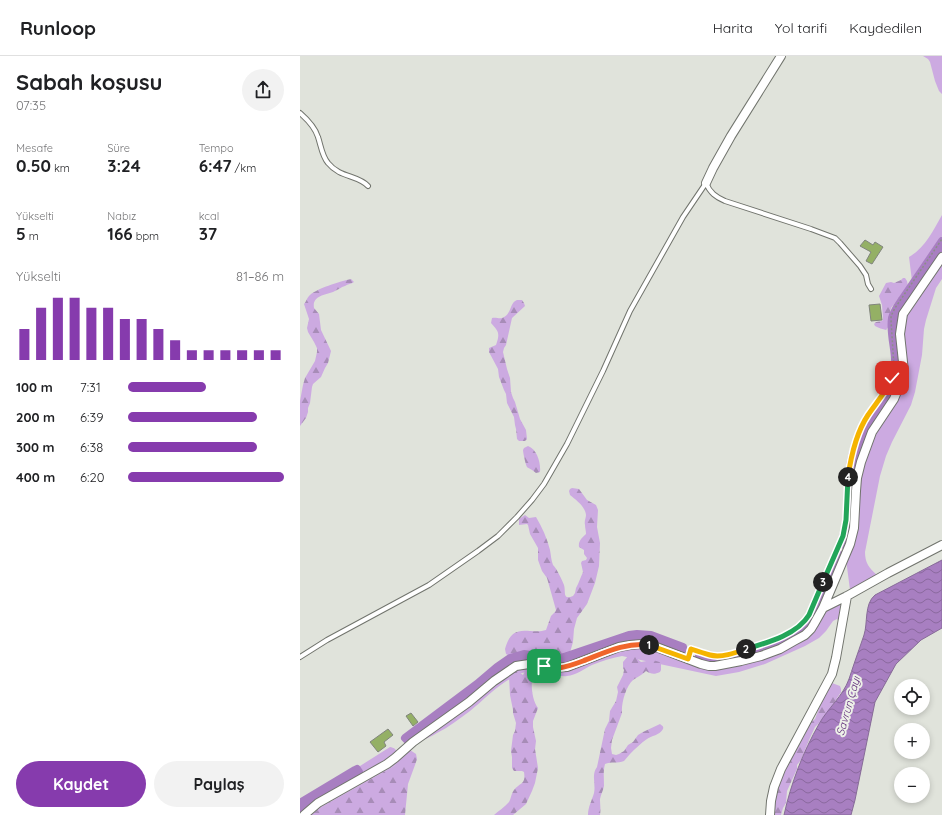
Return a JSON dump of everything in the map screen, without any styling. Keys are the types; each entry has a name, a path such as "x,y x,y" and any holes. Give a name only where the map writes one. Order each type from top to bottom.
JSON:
{"street":[{"path":"706,183 713,168 781,56"},
{"path":"304,815 318,803 387,764 413,742 516,666 529,664 553,668 567,667 619,647 642,644 651,645 709,666 715,666 741,662 761,656 780,648 811,629 823,608 853,535 857,478 861,462 872,432 894,399 902,379 904,371 900,334 903,314 942,257"},
{"path":"823,608 942,545"},
{"path":"770,815 774,787 781,769 832,674 847,596"}],"lane":[{"path":"300,113 312,125 318,137 322,152 328,163 336,171 362,181 368,186"},
{"path":"706,183 713,195 725,202 835,238 860,266 866,275 870,289"},
{"path":"300,656 429,585 498,536 522,512 544,484 567,444 603,371 630,310 683,217 706,183"},
{"path":"688,659 691,649"}],"path":[{"path":"691,649 714,656 726,655 791,632 806,620 843,536 846,520 847,480 850,461 861,427 892,378 894,367 891,316 942,239"}],"green space":[{"path":"923,56 942,56 942,94 939,91 935,81 930,62"},
{"path":"942,215 942,236 912,281 909,257 924,244"},
{"path":"942,248 942,253 904,309 899,381 860,458 853,521 851,525 852,491 856,459 867,427 893,390 899,371 895,325 896,316"},
{"path":"942,263 942,279 936,288 924,329 922,355 915,392 911,405 886,456 880,476 865,552 868,565 877,575 850,590 846,559 860,475 874,434 901,389 902,337 906,316"},
{"path":"903,278 907,281 908,286 891,308 888,327 886,330 876,327 874,324 882,321 883,319 882,305 879,296 886,283 894,283"},
{"path":"351,279 354,282 323,295 315,301 314,308 319,314 321,330 331,351 328,363 321,377 313,384 308,412 306,418 300,426 300,401 303,385 305,378 315,361 317,352 317,348 308,332 307,328 309,319 304,304 312,293 335,283"},
{"path":"517,300 522,300 525,306 512,318 503,352 510,378 511,392 520,419 526,430 527,439 525,441 519,441 517,439 514,417 507,403 506,394 499,377 498,369 489,352 489,348 496,345 498,338 497,331 491,323 492,318 501,318 505,316"},
{"path":"528,446 534,450 538,457 540,472 536,473 527,466 523,450"},
{"path":"572,488 579,489 587,500 596,505 598,510 597,527 600,543 599,566 595,583 587,604 577,618 569,655 551,657 529,651 510,656 506,654 505,649 508,640 513,634 520,631 546,630 551,616 556,610 547,578 542,571 538,560 538,548 530,534 528,525 519,525 519,519 525,515 529,518 536,517 546,537 553,565 562,580 565,595 567,597 573,596 575,593 583,572 581,563 587,558 584,554 584,550 579,547 579,543 586,534 586,515 582,506 570,495 569,491"},
{"path":"840,604 839,621 837,619 833,621 819,638 765,664 739,672 716,676 622,656 599,662 577,673 567,676 559,676 540,671 522,673 508,680 494,690 450,726 418,743 394,766 323,806 311,815 308,815 313,810 405,752 520,668 580,666 630,648 650,647 707,669 713,670 734,667 762,659 809,635 817,626 827,609"},
{"path":"628,656 634,656 641,662 656,661 661,663 661,670 660,672 654,674 646,671 633,680 628,686 623,700 622,713 612,740 612,754 616,755 624,751 638,735 643,732 660,724 663,729 660,733 643,742 624,761 605,764 604,786 600,799 600,815 588,815 589,806 594,793 594,773 597,767 605,729 609,721 610,711 616,701 618,692 617,687 623,675 623,662"},
{"path":"530,669 533,671 532,691 538,708 533,721 538,768 535,783 526,804 513,815 494,815 506,806 516,787 522,783 524,779 524,772 514,771 512,768 511,751 516,723 510,695 509,677 517,671 523,675 525,671"},
{"path":"832,683 840,686 841,692 825,717 815,727 801,760 797,765 797,769 787,791 786,803 781,815 774,815 775,799 782,775 810,723 815,719 823,698"},
{"path":"390,747 396,750 395,755 300,815 300,811 308,804 358,774 359,772 357,767"},
{"path":"410,750 416,754 417,759 408,784 405,815 311,815 323,806 394,766"}],"water":[{"name":"Savrun Çayı","path":"942,560 942,628 921,640 896,664 875,702 851,815 784,815 798,768 808,746 819,724 843,691 849,679 864,635 869,603 875,595"}],"building":[{"path":"865,240 873,245 875,242 883,247 872,264 866,261 871,252 860,246"},
{"path":"880,304 882,320 871,321 869,305"},
{"path":"411,713 418,722 413,726 406,716"},
{"path":"388,729 393,735 384,742 386,746 378,752 370,742"}],"waterway":[{"path":"850,534 848,541 844,545 841,543 846,522 848,478 852,456 863,426 889,387 894,376 895,354 891,325 892,317 897,307 942,241"},
{"path":"853,486 854,471 861,441 871,420 891,392 898,377 899,368 895,325 896,316 942,248"},
{"path":"837,553 841,555 814,618 801,634 758,652 718,663 709,662 699,656 700,653 714,657 745,651 782,638 799,629 811,615 837,553"},
{"path":"637,634 651,635 683,647 682,651 677,651 639,639 626,642 569,662 550,664 527,660 518,662 506,669 463,703 411,740 407,740 405,738 510,658 524,654 550,658 564,657 629,635 637,634"},
{"path":"300,803 355,770 357,769 359,772 300,810"},
{"path":"300,806 358,770"}],"route":[{"path":"544,666 553,668 567,667 619,647 642,644 651,645 688,659 691,649 714,656 726,655 776,639 800,626 812,610 843,536 846,520 847,480 850,461 858,434 892,378"}]}
